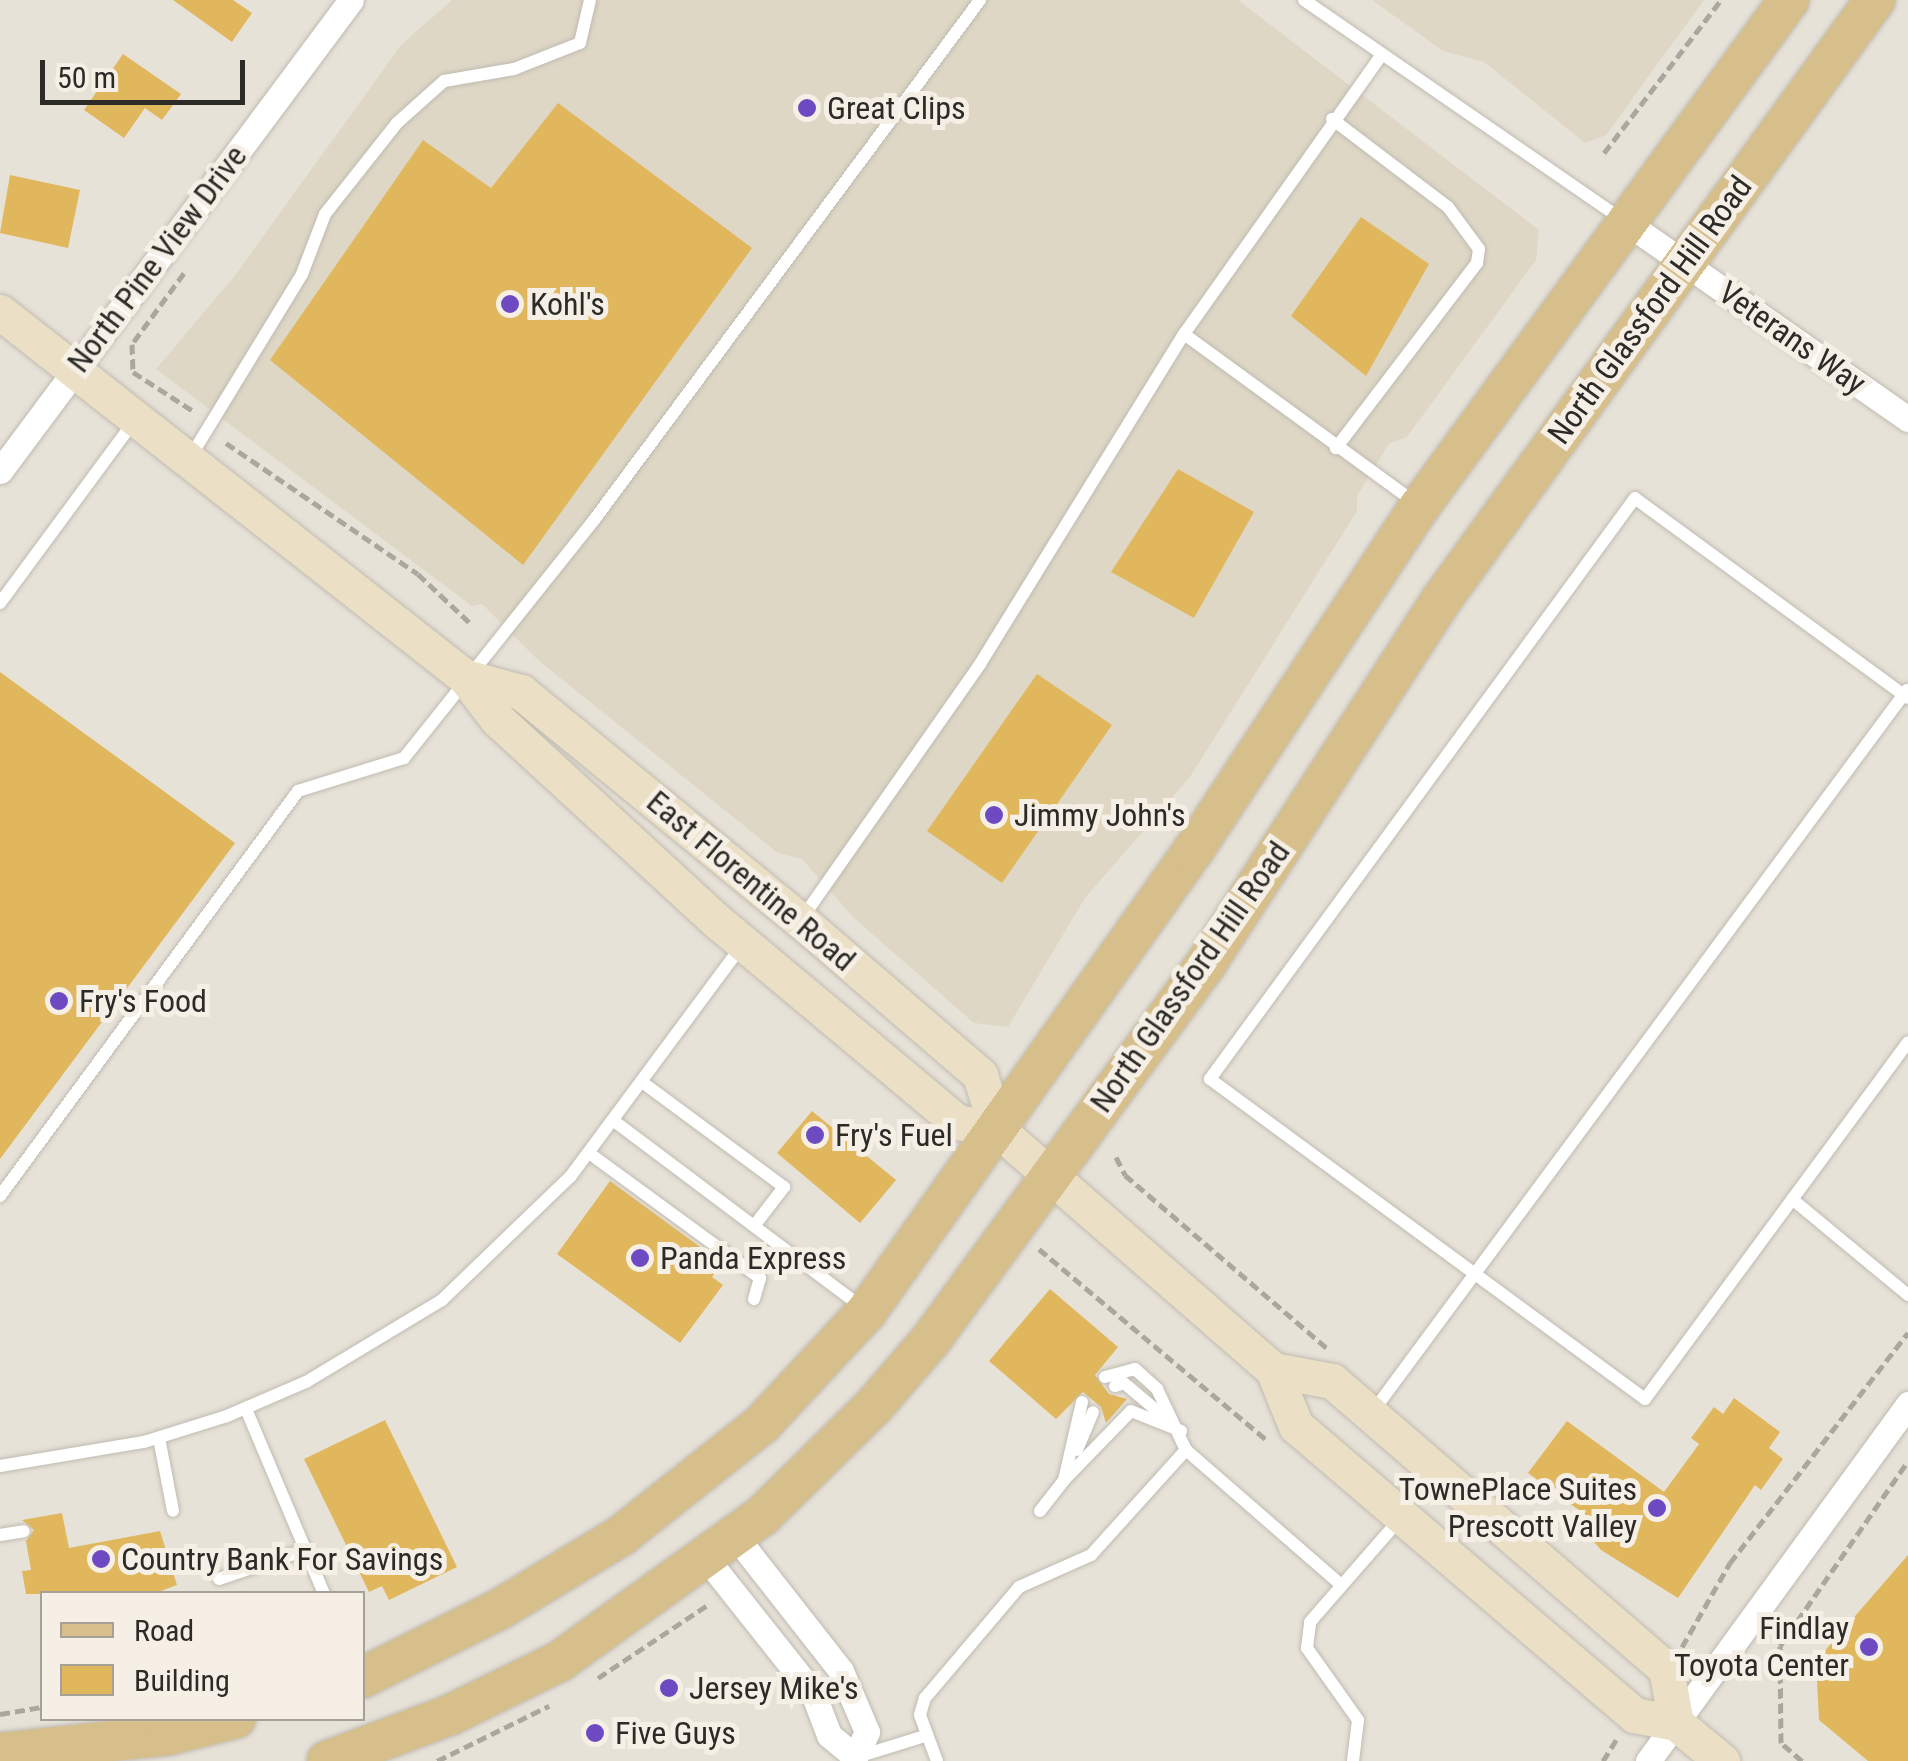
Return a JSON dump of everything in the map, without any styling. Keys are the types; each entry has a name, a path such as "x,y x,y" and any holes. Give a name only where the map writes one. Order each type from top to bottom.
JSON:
{"main road":[{"path":"365,1677 500,1610 622,1536 762,1424 867,1311 1195,848 1420,506 1789,0"},
{"name":"North Glassford Hill Road","path":"327,1761 450,1715 560,1661 721,1547 874,1406 1207,962 1442,600 1875,0"},
{"path":"0,1753 168,1735 224,1721"}],"street":[{"name":"North Pine View Drive","path":"0,471 351,0"},
{"name":"Veterans Way","path":"1627,223 1908,419"},
{"name":"East Florentine Road","path":"0,312 191,456 465,677 497,720 744,944 956,1122 997,1128"},
{"name":"East Florentine Road","path":"465,677 522,692 800,920 980,1075 997,1128 1273,1370 1296,1426 1634,1715 1676,1723 1722,1761"},
{"name":"East Florentine Road","path":"1273,1370 1332,1382 1666,1669 1676,1723"},
{"path":"1648,1761 1908,1404"},
{"path":"721,1547 841,1671 867,1732 855,1759 830,1735 813,1693 721,1547"}],"lane":[{"path":"191,456 302,274 325,214 396,123 444,81 514,69 580,43 590,0"},
{"path":"0,1196 298,791 404,758 594,520 980,0"},
{"path":"1304,0 1627,223"},
{"path":"800,920 980,664 1184,334 1332,119 1381,56"},
{"path":"1332,119 1448,207 1479,249 1477,262 1336,448"},
{"path":"1184,334 1420,506"},
{"path":"0,603 138,415"},
{"path":"1370,1414 1475,1274 1906,694 1635,498 1210,1079 1475,1274 1644,1399 1908,1042"},
{"path":"0,1466 159,1438 246,1409 376,1344 442,1300 498,1251 588,1153 744,944"},
{"path":"642,1082 784,1187 754,1226"},
{"path":"614,1121 867,1311"},
{"path":"588,1153 760,1278 754,1299"},
{"path":"1792,1199 1908,1295"},
{"path":"1110,1381 1124,1383 1180,1431 1186,1450 1339,1583"},
{"path":"1064,1480 1088,1407"},
{"path":"246,1409 323,1591"},
{"path":"1040,1511 1064,1480 1131,1411 1180,1431"},
{"path":"159,1438 173,1511"},
{"path":"937,1761 920,1715 925,1698 1019,1587 1091,1554 1186,1450"},
{"path":"1354,1761 1358,1720 1307,1648 1310,1622 1339,1583 1402,1517"},
{"path":"0,1535 24,1532"},
{"path":"219,1579 305,1550"},
{"path":"855,1759 925,1736"}],"path":[{"path":"1604,154 1720,0"},
{"path":"189,266 132,344 133,372 193,410"},
{"path":"226,443 418,574 470,624"},
{"path":"1681,1648 1730,1563 1908,1334"},
{"path":"1802,1761 1782,1743 1780,1646 1908,1461"},
{"path":"0,1714 40,1707"},
{"path":"1602,1761 1619,1736"}],"shaded area":[{"path":"452,0 1238,0 1539,230 1536,260 1407,437 1389,444 1357,496 1357,511 1190,777 1085,898 1008,1027 974,1023 855,919 802,859 778,853 539,661 482,604 472,606 156,369 236,274 401,45"},
{"path":"1372,0 1704,0 1606,135 1585,143 1484,62 1443,51"}],"building":[{"path":"173,0 233,0 252,13 232,42"},
{"path":"123,54 181,94 162,120 145,108 124,138 84,110"},
{"name":"Kohl's","path":"558,103 752,248 523,565 270,360 423,140 491,188"},
{"path":"10,175 80,190 68,248 0,233"},
{"path":"1361,217 1429,264 1366,376 1291,316"},
{"path":"1178,469 1254,512 1194,618 1111,572"},
{"name":"Fry's Food","path":"0,672 235,843 0,1159"},
{"path":"1037,674 1112,725 1002,883 927,831"},
{"name":"Fry's Fuel","path":"812,1111 896,1180 860,1223 777,1153"},
{"name":"Panda Express","path":"610,1181 722,1263 712,1277 723,1285 680,1343 557,1254"},
{"path":"1050,1289 1118,1347 1095,1375 1109,1394 1127,1399 1106,1423 1101,1407 1083,1392 1056,1419 989,1361"},
{"name":"TownePlace Suites Prescott Valley","path":"1734,1398 1780,1432 1769,1448 1783,1459 1761,1490 1755,1485 1678,1598 1601,1550 1589,1536 1598,1524 1528,1473 1567,1421 1664,1492 1699,1444 1691,1438 1714,1407 1723,1414"},
{"path":"385,1420 457,1567 389,1600 382,1586 369,1592 304,1459"},
{"name":"Country Bank For Savings","path":"62,1513 69,1548 160,1531 177,1585 161,1591 26,1594 22,1571 31,1570 26,1541 34,1530 22,1520"},
{"name":"Findlay Toyota Center","path":"1908,1555 1908,1761 1868,1761 1819,1720 1816,1661"}],"place":[{"name":"Great Clips","path":"807,108"},
{"name":"Kohl's","path":"510,304"},
{"name":"Jimmy John's","path":"994,815"},
{"name":"Fry's Food","path":"59,1001"},
{"name":"Fry's Fuel","path":"815,1135"},
{"name":"Panda Express","path":"640,1258"},
{"name":"TownePlace Suites Prescott Valley","path":"1657,1508"},
{"name":"Country Bank For Savings","path":"101,1559"},
{"name":"Findlay Toyota Center","path":"1869,1647"},
{"name":"Jersey Mike's","path":"669,1688"},
{"name":"Five Guys","path":"595,1733"}]}
